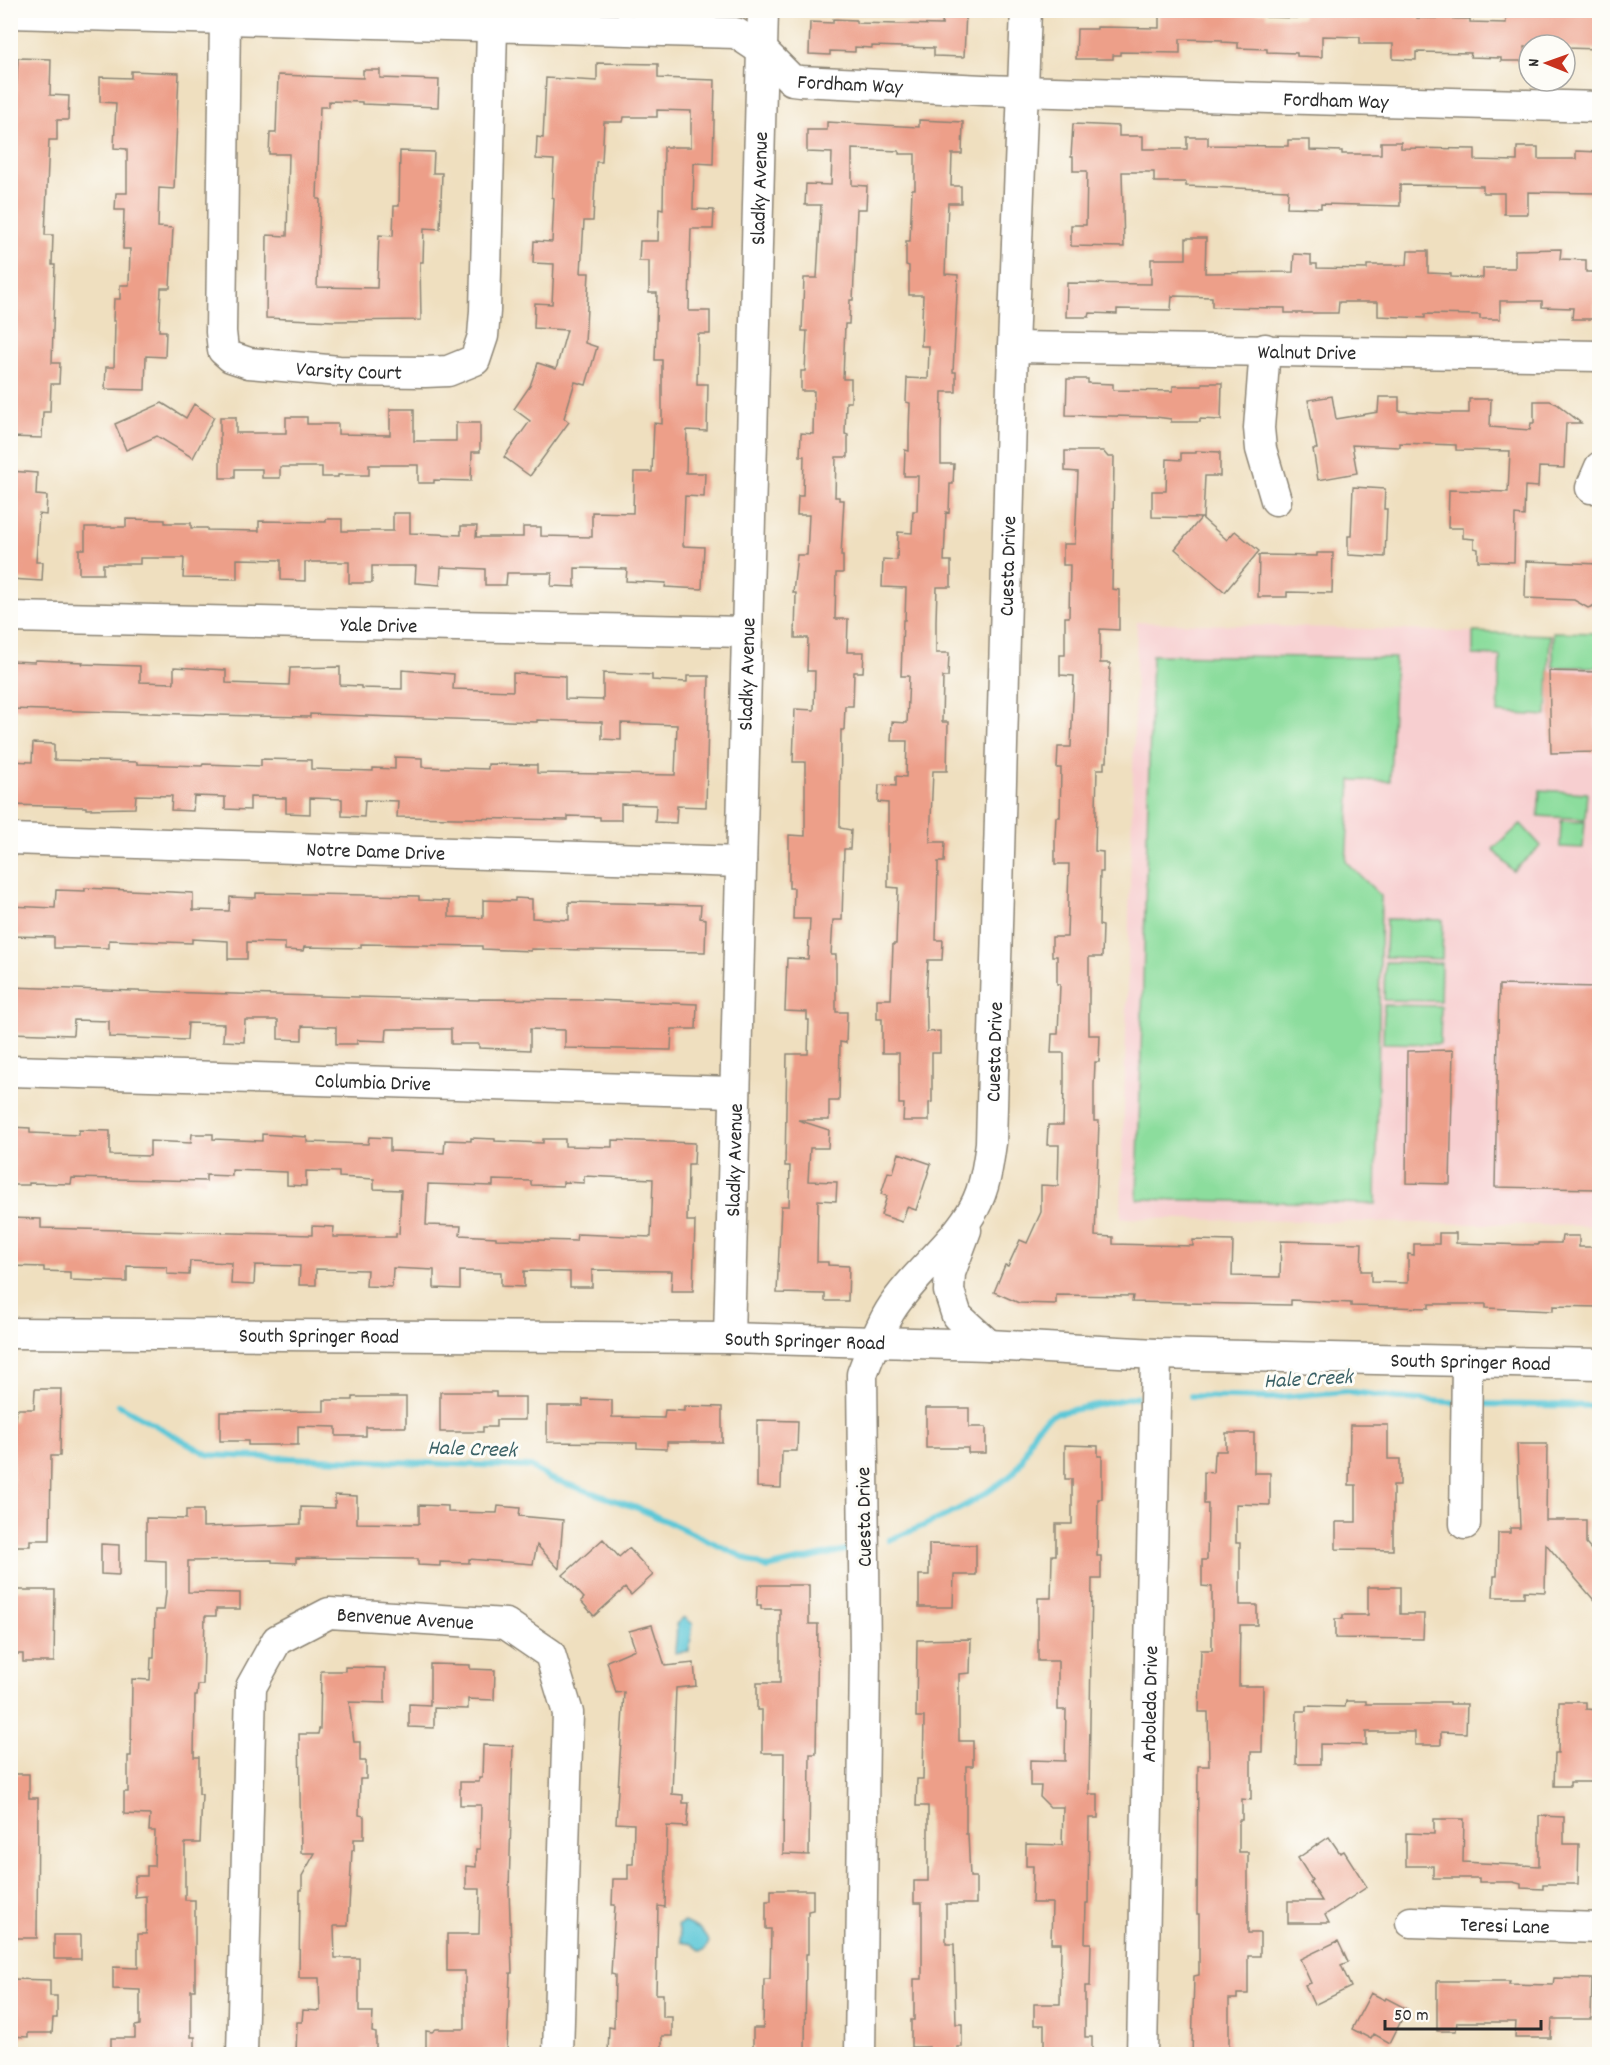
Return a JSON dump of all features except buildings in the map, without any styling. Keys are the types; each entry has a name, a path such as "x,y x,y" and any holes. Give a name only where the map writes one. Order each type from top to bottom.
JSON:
{"street":[{"name":"Sladky Avenue","path":"729,1338 763,10"},
{"name":"Cuesta Drive","path":"860,2055 866,1654 862,1374 891,1310 974,1209 986,1178 991,1143 1013,347 1026,10"},
{"name":"Fordham Way","path":"10,13 736,33 763,51 792,80 983,90 1599,107"},
{"name":"Varsity Court","path":"225,18 221,332 223,350 231,357 249,363 339,371 448,371 475,360 483,336 485,311 492,28"},
{"name":"Walnut Drive","path":"1013,347 1265,349 1599,356"},
{"path":"1265,349 1259,428 1260,449 1276,500"},
{"name":"Yale Drive","path":"10,617 747,632"},
{"name":"Notre Dame Drive","path":"10,839 741,862"},
{"name":"Columbia Drive","path":"10,1071 735,1092"},
{"path":"974,1209 950,1273 949,1291 957,1316 988,1345"},
{"name":"South Springer Road","path":"10,1333 729,1338 988,1345 1156,1354 1599,1364"},
{"name":"Arboleda Drive","path":"1143,2055 1156,1354"},
{"path":"1465,1524 1467,1362"},
{"name":"Benvenue Avenue","path":"242,2055 251,1687 277,1640 329,1613 506,1624 550,1654 568,1713 558,2055"},
{"name":"Teresi Lane","path":"1411,1922 1599,1928"}],"shaded area":[{"path":"1137,622 1599,636 1599,1226 1121,1218"}],"green space":[{"path":"1473,632 1550,635 1547,716 1498,713 1500,656 1473,655"},
{"path":"1553,632 1599,633 1599,667 1553,667"},
{"path":"1152,655 1395,658 1390,781 1351,780 1346,862 1381,896 1376,1204 1137,1199"},
{"path":"1540,790 1587,793 1585,819 1538,816"},
{"path":"1561,821 1585,822 1583,848 1560,847"},
{"path":"1521,824 1541,846 1513,871 1493,849"},
{"path":"1386,919 1443,920 1442,959 1385,957"},
{"path":"1385,962 1441,963 1440,1001 1384,1000"},
{"path":"1384,1005 1441,1006 1440,1044 1383,1043"}],"water":[{"path":"684,1617 693,1624 689,1651 675,1653 676,1624"},
{"path":"684,1922 701,1930 709,1942 705,1950 700,1951 691,1944 681,1942 678,1925"}],"waterway":[{"name":"Hale Creek","path":"1191,1396 1271,1398 1346,1391 1459,1403"},
{"name":"Hale Creek","path":"889,1540 958,1509 1009,1477 1021,1462 1034,1431 1047,1418 1057,1413 1136,1397"},
{"name":"Hale Creek","path":"1475,1404 1600,1406"},
{"name":"Hale Creek","path":"119,1405 209,1455 531,1467 549,1478 640,1509 767,1568 850,1549"}]}
